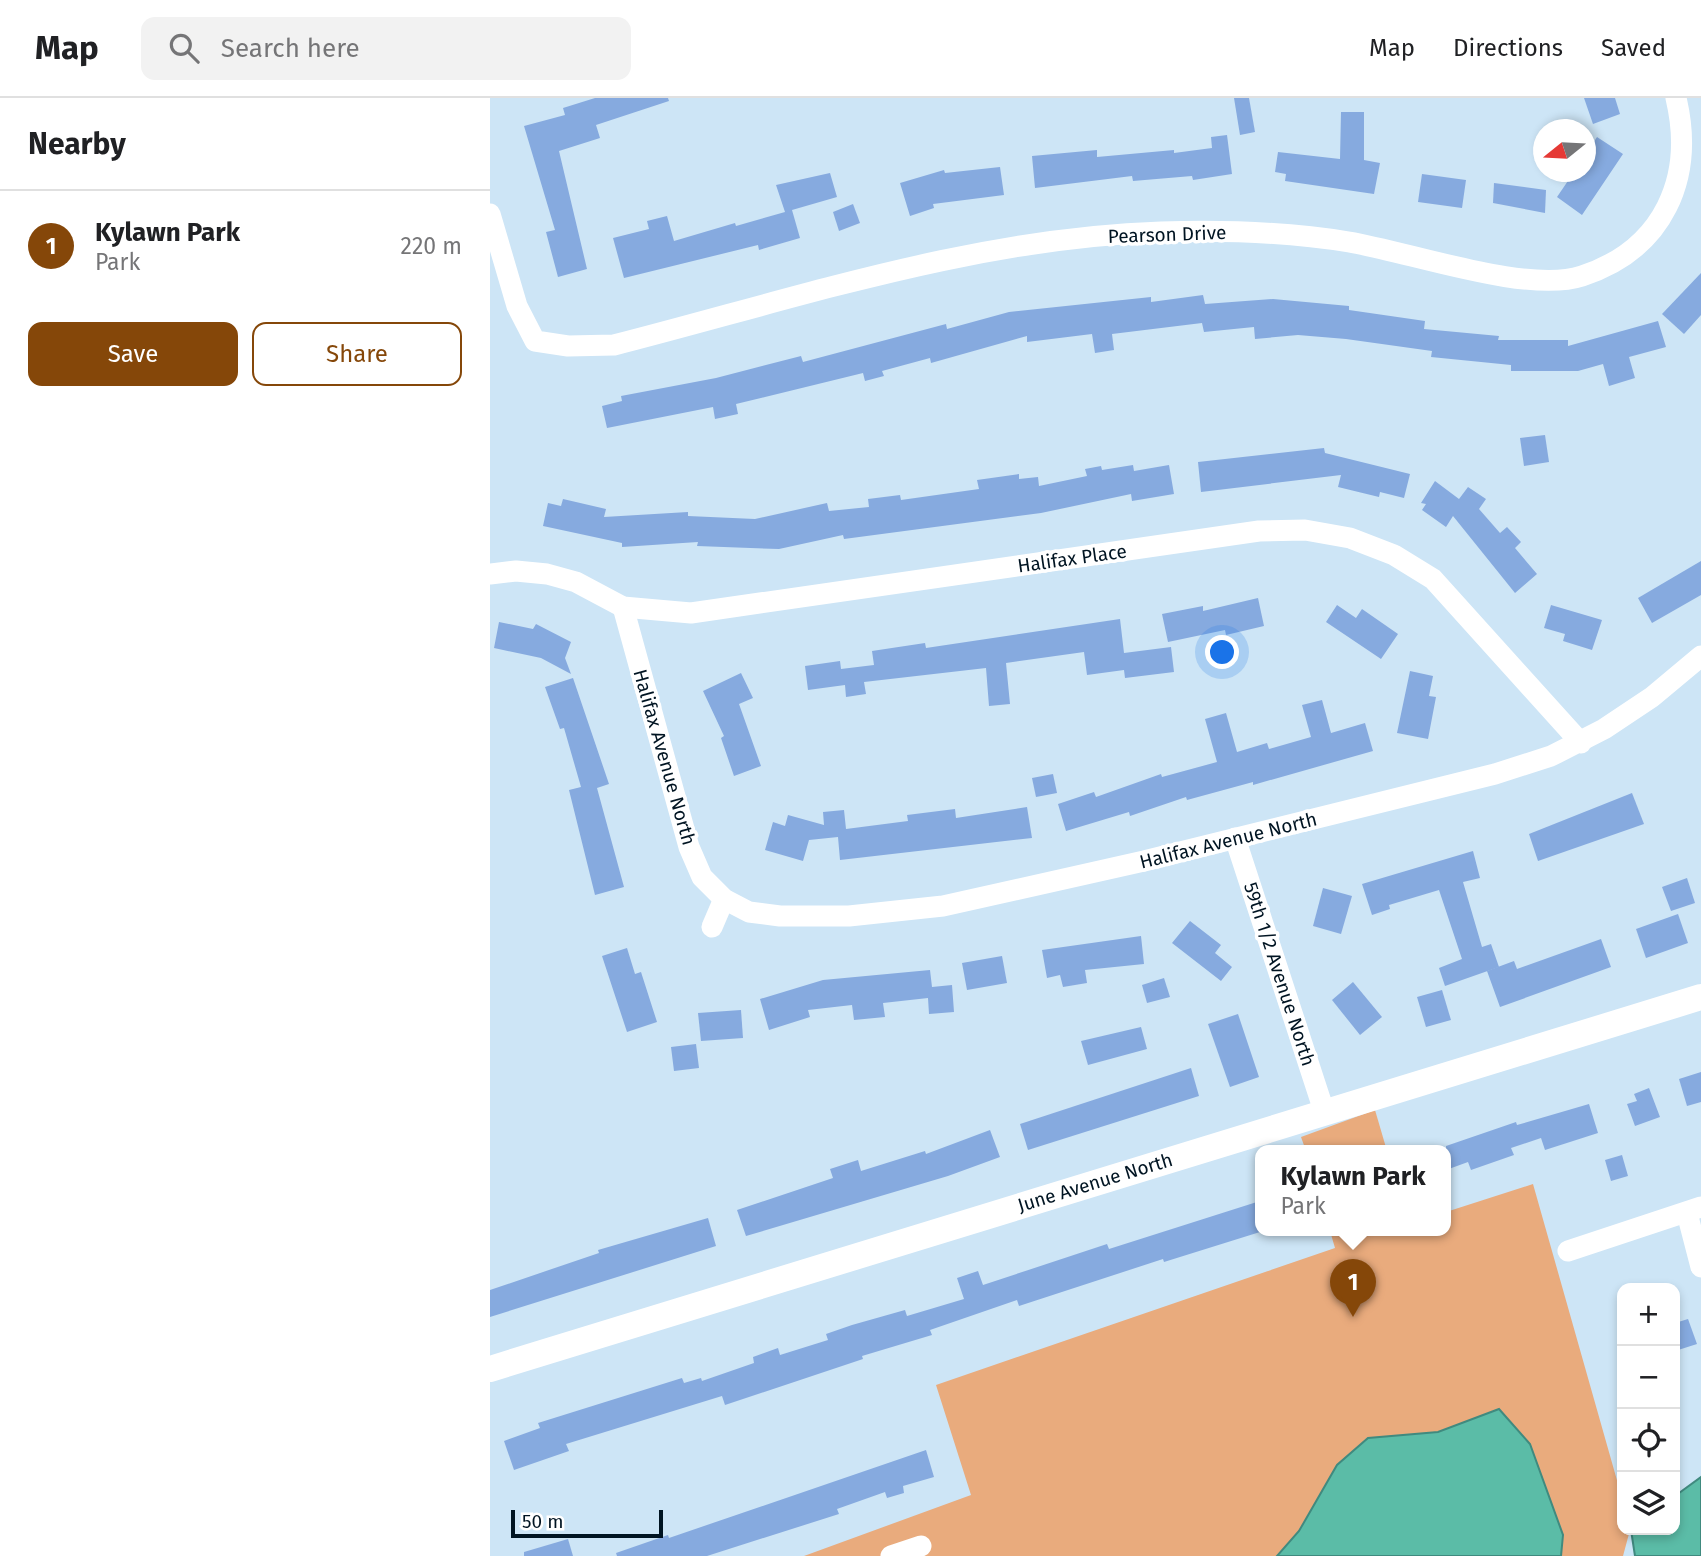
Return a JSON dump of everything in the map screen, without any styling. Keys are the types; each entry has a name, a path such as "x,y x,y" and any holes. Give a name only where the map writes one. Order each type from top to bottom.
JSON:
{"street":[{"name":"Pearson Drive","path":"490,214 517,306 535,341 568,346 614,345 972,253 1065,238 1161,232 1255,232 1349,242 1545,282 1579,277 1609,265 1637,247 1659,222 1674,192 1683,161 1683,128 1676,98"},
{"name":"Halifax Place","path":"490,574 516,571 547,574 576,582 623,607 691,613 1259,531 1305,530 1350,538 1394,555 1433,579 1581,743"},
{"name":"Halifax Avenue North","path":"623,607 689,847 702,877 724,899 749,912 780,916 849,916 943,906 1144,862 1495,774 1581,743 1652,697 1701,656"},
{"name":"59th 1/2 Avenue North","path":"1235,838 1324,1111"},
{"path":"712,927 724,899"},
{"name":"June Avenue North","path":"490,1369 1701,997"},
{"path":"1568,1251 1694,1210 1701,1267"},
{"path":"891,1556 921,1546"}],"shaded area":[{"path":"1375,1110 1385,1145 1304,1145 1301,1137"},
{"path":"1533,1184 1617,1480 1617,1535 1629,1535 1623,1556 804,1556 971,1495 936,1385 1335,1248 1331,1236 1451,1236 1451,1210"},
{"path":"1499,1409 1530,1444 1563,1535 1561,1556 1277,1556 1299,1531 1337,1465 1368,1438 1438,1432"},
{"path":"1701,1477 1701,1556 1635,1556 1632,1535 1680,1535 1680,1492"}],"building":[{"path":"595,98 668,98 669,101 596,125 600,138 559,151 587,269 558,277 546,232 555,230 524,126 565,115 563,108"},
{"path":"1234,98 1249,98 1255,132 1240,135"},
{"path":"1584,98 1615,98 1620,114 1596,123 1596,119 1591,119"},
{"path":"1341,112 1364,112 1364,160 1380,163 1374,194 1285,181 1286,174 1275,172 1278,152 1340,159"},
{"path":"1227,135 1232,174 1193,180 1192,176 1133,181 1132,176 1035,188 1032,156 1097,150 1097,157 1174,150 1174,153 1212,148 1211,137"},
{"path":"1596,139 1623,154 1582,215 1557,197 1567,182 1596,182"},
{"path":"1000,167 1004,195 933,204 934,208 910,216 900,183 944,170 945,173"},
{"path":"830,173 837,197 792,210 800,238 759,250 758,245 624,278 613,238 649,229 647,221 667,216 674,241 785,212 776,185"},
{"path":"1422,174 1466,180 1462,208 1418,202"},
{"path":"1494,183 1546,190 1545,213 1493,203"},
{"path":"853,204 860,223 839,231 833,212"},
{"path":"1701,273 1701,315 1684,334 1662,314"},
{"path":"1203,295 1205,304 1273,299 1349,306 1349,310 1425,321 1424,329 1499,336 1498,340 1568,340 1568,346 1658,321 1666,347 1629,357 1635,378 1609,386 1603,364 1578,371 1511,371 1511,365 1431,357 1432,351 1346,339 1298,335 1255,339 1254,327 1204,332 1202,323 1112,334 1114,350 1095,353 1092,334 1027,342 1027,336 931,363 930,358 882,371 884,376 865,381 863,373 736,404 738,414 715,419 713,407 607,428 602,406 622,401 621,396 716,378 801,356 803,362 946,324 947,329 1009,312 1151,297 1151,302"},
{"path":"1545,435 1549,462 1524,466 1520,438"},
{"path":"1324,448 1325,453 1410,474 1404,498 1380,492 1379,497 1338,487 1341,475 1201,492 1198,462"},
{"path":"1133,465 1134,471 1169,465 1174,494 1132,501 1131,494 1041,513 844,539 843,535 779,549 697,546 698,542 622,547 622,543 543,526 548,503 561,506 563,499 606,509 604,517 688,512 688,516 755,519 827,503 829,511 869,507 868,499 900,495 901,500 979,489 977,480 1019,474 1019,479 1038,477 1039,486 1087,476 1085,469 1101,466 1102,470"},
{"path":"1435,481 1459,499 1468,487 1486,499 1479,509 1500,533 1507,527 1521,542 1515,548 1537,574 1515,593 1453,516 1446,527 1422,510 1426,504 1421,503"},
{"path":"1701,561 1701,595 1652,623 1638,598"},
{"path":"1258,598 1264,626 1226,635 1225,630 1168,642 1162,614 1203,606 1203,611"},
{"path":"1337,605 1356,618 1362,609 1398,634 1381,659 1326,622"},
{"path":"1551,605 1602,620 1592,650 1563,641 1565,634 1544,628"},
{"path":"1120,619 1124,653 1171,647 1174,672 1125,678 1124,670 1087,675 1084,652 1006,663 1010,704 989,706 986,668 864,682 866,694 846,697 845,685 808,690 805,666 840,661 841,669 874,665 872,651 925,643 926,648"},
{"path":"499,622 533,629 536,624 571,642 565,658 571,674 541,658 494,648"},
{"path":"1410,671 1433,676 1429,696 1436,697 1428,739 1397,733"},
{"path":"741,673 753,698 739,704 761,766 734,776 721,738 724,736 703,691"},
{"path":"573,678 609,784 597,788 624,887 595,895 569,790 581,787 564,728 560,729 545,687"},
{"path":"1322,700 1331,733 1365,723 1373,751 1253,785 1253,782 1187,800 1186,797 1130,816 1129,812 1066,831 1058,804 1094,792 1096,797 1161,774 1162,777 1217,762 1205,719 1226,713 1237,752 1267,743 1269,749 1311,737 1302,705"},
{"path":"1053,774 1057,793 1036,797 1032,778"},
{"path":"1632,793 1644,824 1538,861 1529,834"},
{"path":"1027,807 1032,838 840,860 838,837 809,840 803,861 765,850 773,822 785,826 788,815 824,825 823,812 844,810 846,829 908,821 907,815 955,809 956,818"},
{"path":"1473,851 1480,878 1463,882 1482,947 1491,944 1499,967 1445,986 1439,968 1462,959 1439,890 1389,905 1390,909 1372,915 1362,884"},
{"path":"1687,878 1695,903 1671,911 1662,887"},
{"path":"1323,888 1352,896 1341,934 1313,926"},
{"path":"1678,914 1688,943 1646,958 1636,929"},
{"path":"1190,921 1221,945 1215,953 1232,967 1221,981 1172,943"},
{"path":"1141,936 1144,964 1085,970 1087,983 1063,987 1060,975 1047,978 1042,950"},
{"path":"1601,939 1611,967 1500,1007 1487,971 1514,961 1517,969"},
{"path":"627,948 635,974 641,972 657,1022 627,1032 602,956"},
{"path":"1002,956 1007,983 967,990 962,963"},
{"path":"930,970 932,987 952,985 954,1012 929,1014 928,998 883,1003 885,1017 854,1020 852,1005 808,1010 810,1017 769,1030 760,999 823,980"},
{"path":"1164,978 1170,997 1147,1003 1142,985"},
{"path":"1353,982 1382,1017 1360,1035 1332,1000"},
{"path":"1442,990 1451,1020 1426,1027 1417,997"},
{"path":"741,1010 743,1038 701,1041 698,1013"},
{"path":"1238,1014 1259,1077 1230,1087 1208,1024"},
{"path":"1141,1027 1147,1049 1088,1065 1081,1041"},
{"path":"696,1044 699,1068 674,1071 671,1047"},
{"path":"1191,1068 1199,1096 1028,1150 1020,1124"},
{"path":"1701,1072 1701,1102 1687,1106 1679,1079"},
{"path":"1649,1088 1660,1117 1635,1126 1627,1104 1637,1101 1634,1094"},
{"path":"1589,1104 1598,1133 1545,1150 1541,1138 1511,1148 1514,1155 1471,1170 1468,1162 1451,1168 1449,1145 1516,1122 1517,1125"},
{"path":"990,1130 1000,1157 948,1176 746,1236 737,1210 833,1178 830,1169 858,1160 861,1171 925,1151 926,1154"},
{"path":"1622,1155 1628,1176 1611,1181 1605,1160"},
{"path":"1255,1203 1255,1234 1164,1262 1163,1259 1019,1306 1017,1300 930,1330 932,1335 862,1356 863,1359 725,1405 722,1396 566,1444 569,1451 514,1470 504,1441 540,1428 538,1423 682,1378 684,1383 701,1378 702,1381 754,1363 753,1357 778,1348 780,1355 828,1340 826,1334 852,1325 905,1310 907,1316 964,1299 957,1278 978,1271 983,1285 1107,1244 1109,1249"},
{"path":"708,1218 716,1246 490,1317 490,1290 599,1253 598,1250"},
{"path":"1688,1319 1697,1344 1680,1349 1680,1321"},
{"path":"926,1450 934,1477 903,1486 904,1493 887,1498 885,1492 837,1509 839,1514 707,1556 617,1556 616,1553 668,1535 669,1538"},
{"path":"568,1539 573,1556 524,1556 524,1552"}],"place":[{"name":"Kylawn Park","path":"1353,1317"}]}
